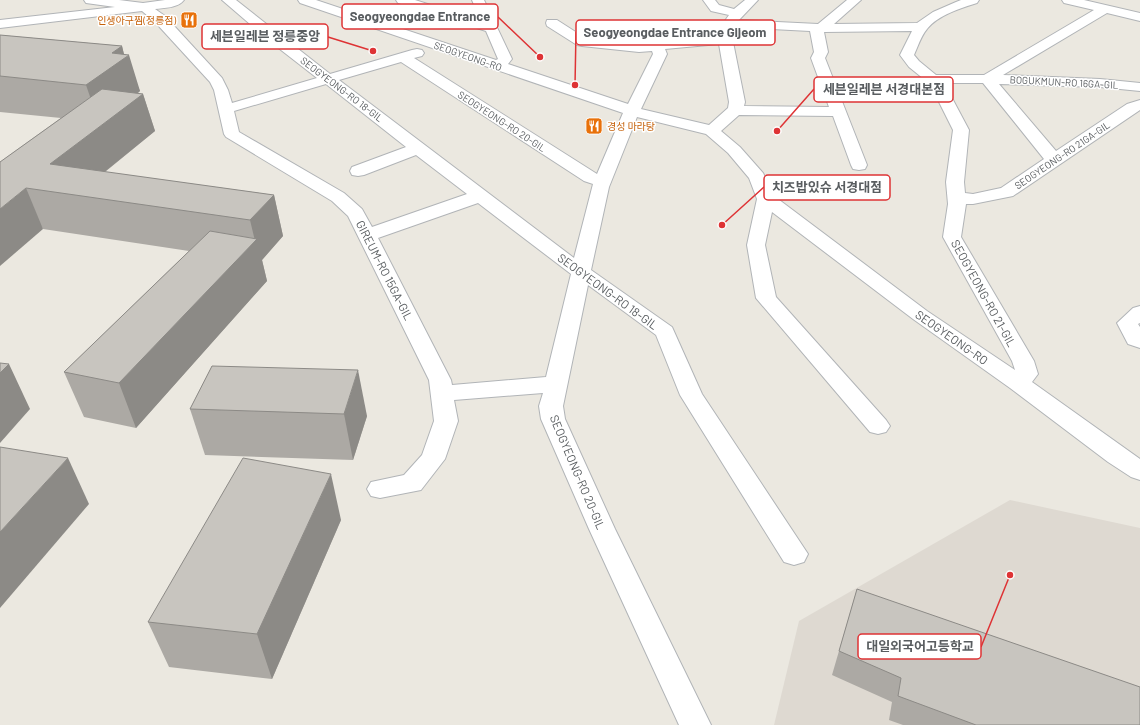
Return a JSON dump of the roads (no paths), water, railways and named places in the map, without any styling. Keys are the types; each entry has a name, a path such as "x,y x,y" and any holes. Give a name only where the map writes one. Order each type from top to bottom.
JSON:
{"street":[{"path":"90,0 145,7"},
{"path":"0,24 145,7 170,3 178,0"},
{"name":"SEOGYEONG-RO 18-GIL","path":"228,0 277,40 581,273 612,293 665,332 691,396 794,554"},
{"name":"SEOGYEONG-RO","path":"304,0 632,111 712,131 734,150 757,177 766,199 920,315 1018,383 1116,456 1140,470"},
{"path":"402,0 490,28"},
{"path":"478,0 505,59 499,66"},
{"path":"709,0 715,8 733,18 821,28 920,27 952,7 973,0"},
{"path":"712,131 735,110 737,102 724,32 733,18 752,0"},
{"path":"855,0 817,31 821,52 818,58 859,165"},
{"path":"1068,0 1140,17"},
{"name":"GIREUM-RO 15GA-GIL","path":"145,7 160,19 217,81 221,90 232,134 338,197 356,213 440,380 446,421 433,459 412,483 380,489"},
{"path":"1054,160 987,79 1105,9"},
{"path":"552,23 582,42 639,48 725,39"},
{"name":"SEOGYEONG-RO 21-GIL","path":"920,27 907,55 914,64 936,82 961,130 955,182 957,198 952,237 1023,361 1027,374 1018,383"},
{"path":"226,109 404,58 436,45"},
{"path":"632,111 660,54 657,47"},
{"name":"SEOGYEONG-RO 20-GIL","path":"404,58 590,177 602,182"},
{"name":"BOGUKMUN-RO 16GA-GIL","path":"932,78 1100,83 1140,87"},
{"name":"SEOGYEONG-RO 21GA-GIL","path":"957,198 973,199 1007,192 1132,107 1140,105"},
{"path":"735,110 838,112"},
{"name":"SEOGYEONG-RO 20-GIL","path":"632,111 602,182 551,406 553,419 602,529 695,725"},
{"path":"358,171 419,148"},
{"path":"367,235 480,196"},
{"path":"766,199 756,245 766,298 878,426"},
{"path":"1140,312 1127,323 1136,339 1140,341"},
{"path":"442,393 556,384"}],"place":[{"name":"인생아구찜(정릉점)","path":"189,20"},
{"name":"세븐일레븐 정릉중앙","path":"373,51"},
{"name":"Seogyeongdae Entrance","path":"540,57"},
{"name":"Seogyeongdae Entrance Gijeom","path":"575,85"},
{"name":"경성 마라탕","path":"594,126"},
{"name":"세븐일레븐 서경대본점","path":"777,131"},
{"name":"치즈밥있슈 서경대점","path":"722,225"},
{"name":"대일외국어고등학교","path":"1010,575"}]}
